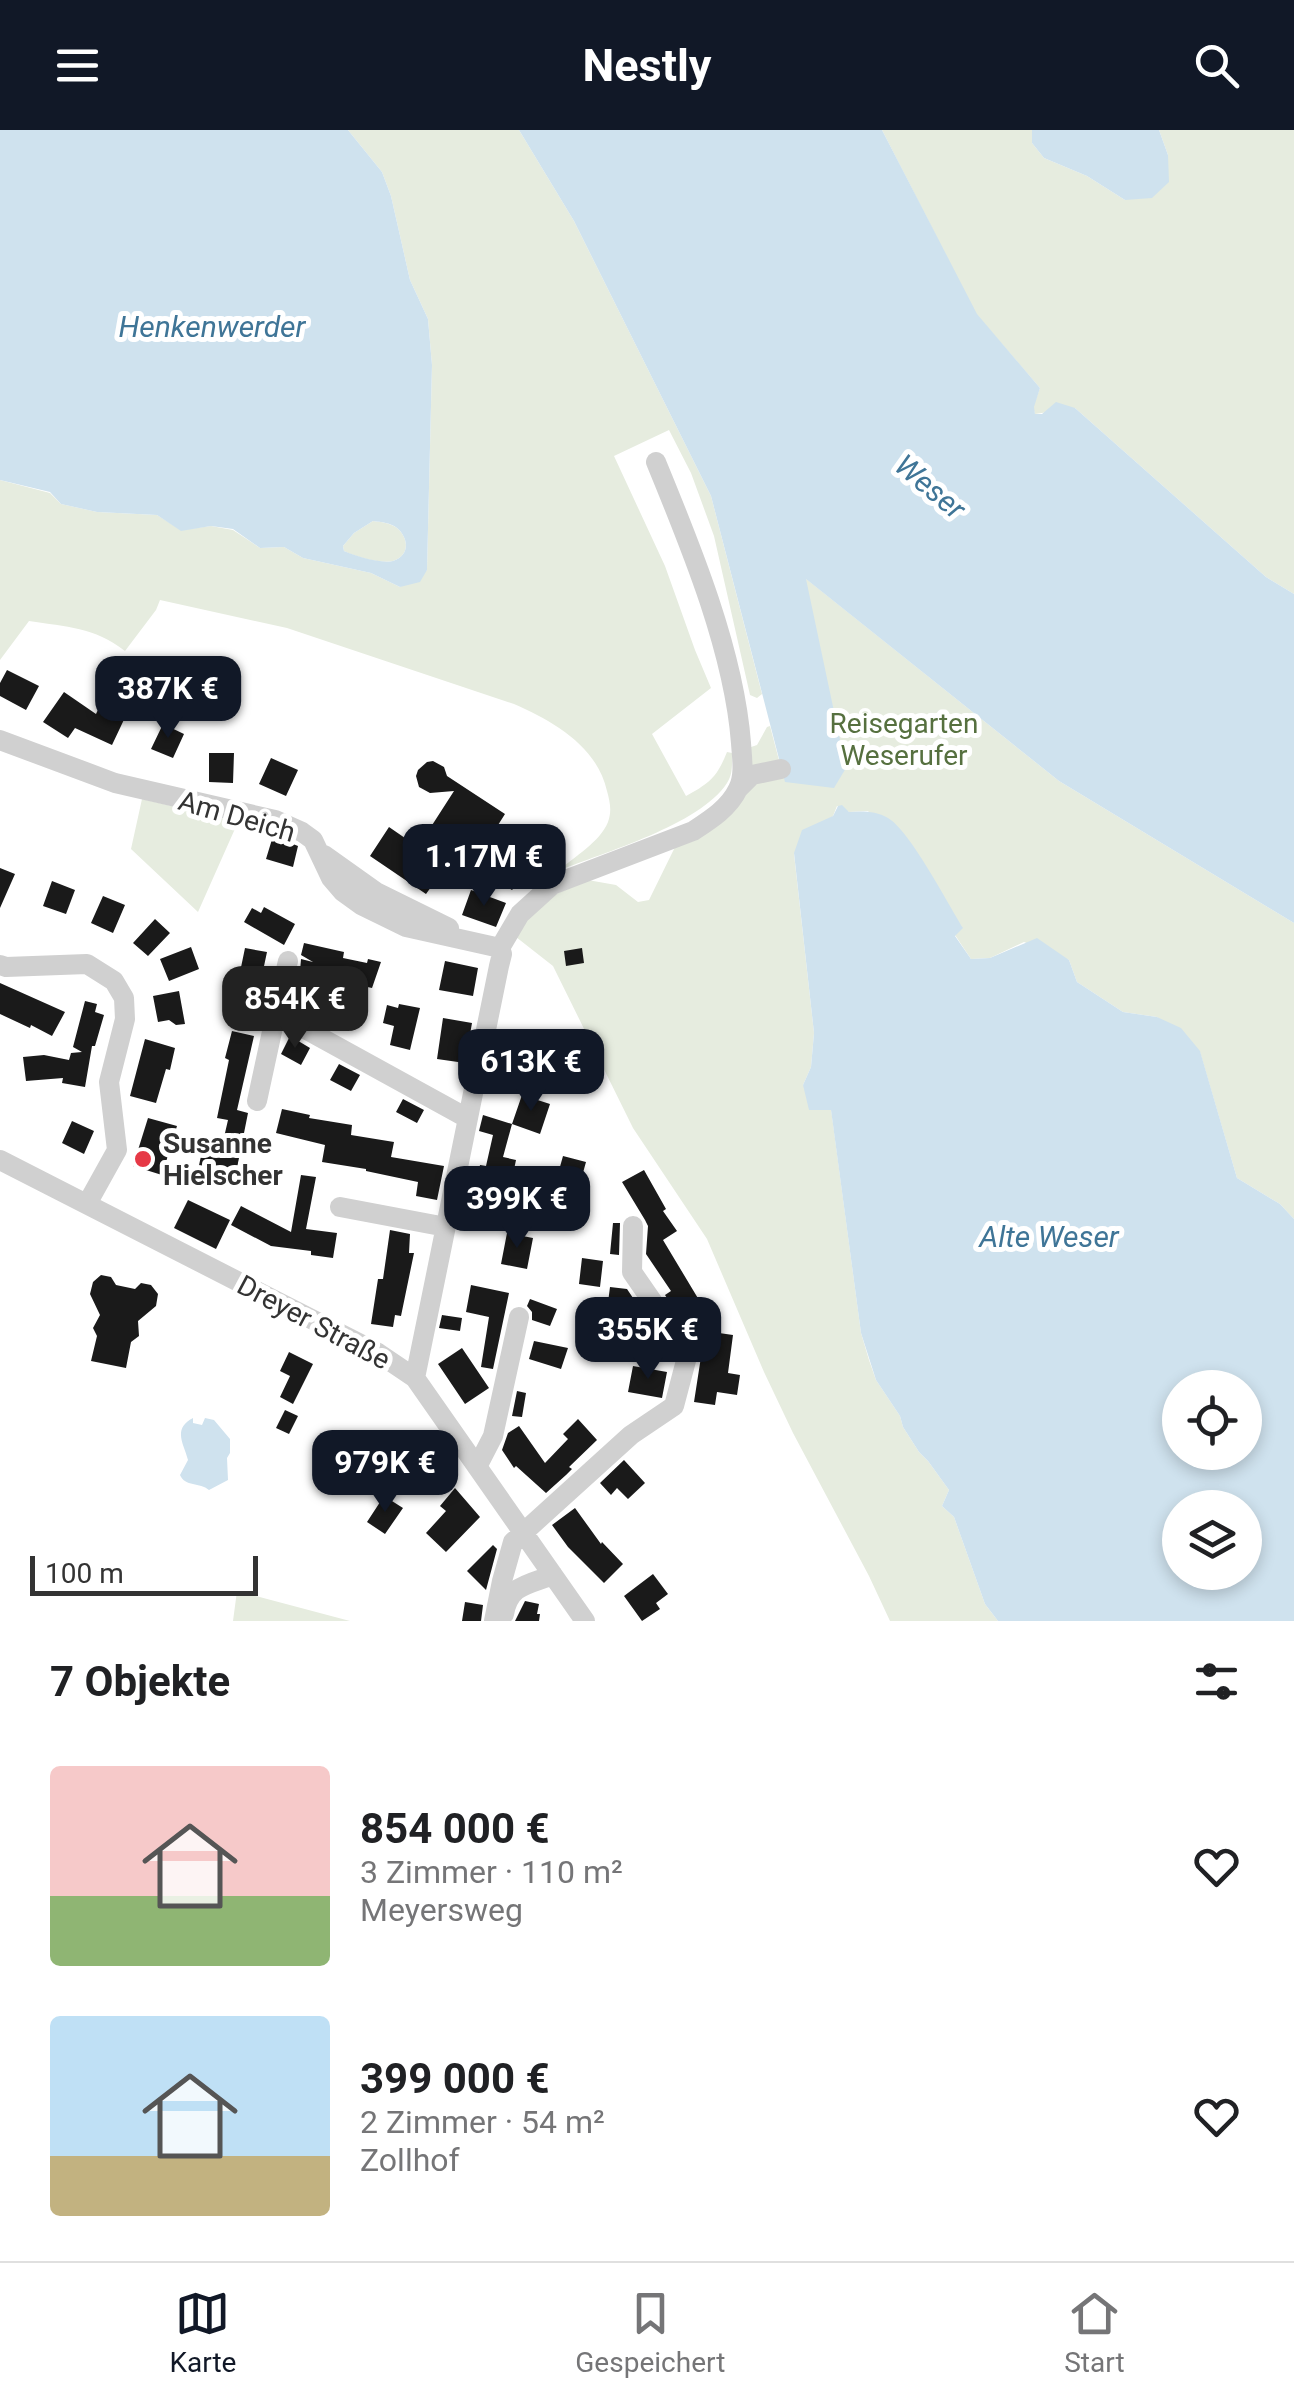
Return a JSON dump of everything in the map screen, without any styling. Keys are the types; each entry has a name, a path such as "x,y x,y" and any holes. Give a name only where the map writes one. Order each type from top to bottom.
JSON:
{"street":[{"path":"656,462 689,543 732,685 742,769 739,788"},
{"name":"Am Deich","path":"0,740 115,783 275,820 313,840 331,878 361,904 406,926 500,948"},
{"path":"416,1378 502,954 500,948 520,914 552,885 712,819 752,775 781,769"},
{"path":"257,1101 288,961"},
{"path":"0,965 88,964 114,981 124,998 123,1028 109,1082 117,1150 87,1204"},
{"path":"276,1013 467,1118"},
{"name":"Dreyer Straße","path":"0,1160 378,1353 416,1378 585,1621"},
{"path":"340,1207 446,1228"},
{"path":"494,1621 513,1542 631,1435 674,1406 688,1353 632,1272 633,1226"},
{"path":"477,1467 494,1436 518,1317"},
{"path":"503,1621 506,1600 512,1592 552,1576"}],"green space":[{"path":"348,130 519,130 574,221 711,496 762,694 757,698 750,695 714,536 691,473 669,430 614,456 665,566 711,688 652,734 686,796 712,779 727,752 732,753 729,780 714,798 674,824 558,871 604,829 610,814 608,795 602,775 583,748 544,718 514,704 287,628 160,600 125,651 91,633 29,621 0,660 0,480 50,493 61,504 97,512 157,515 181,530 211,526 233,530 260,548 284,547 303,558 371,573 400,587 427,570 432,365 428,319 410,280 382,172"},
{"path":"882,130 1032,130 1032,143 1044,158 1087,176 1125,200 1168,155 1159,130 1294,130 1294,594 1266,577 1075,408 1035,414 1033,407 1040,388 976,314"},
{"path":"373,521 401,532 406,546 399,559 375,561 344,551 343,546 354,533"},
{"name":"Reisegarten Weserufer","path":"805,578 1059,781 1294,923 1294,1219 1280,1204 1237,1178 1200,1052 1157,1017 1123,1012 1077,982 1069,960 1024,942 990,958 971,959 955,935 962,928 868,811 849,812 837,806 833,816 794,854 814,1033 811,1067 803,1085 831,1109 861,1333 876,1380 919,1452 949,1490 942,1506 954,1517 985,1604 998,1621 890,1621 793,1433 707,1239 633,1128 553,966 516,937 531,909 582,879 616,885 638,902 649,900 676,845 743,789 782,774"},
{"path":"770,726 780,764 750,768 748,748 757,745"},
{"path":"142,799 238,822 198,912 131,849"},
{"path":"237,1591 350,1621 233,1621"}],"water":[{"name":"Henkenwerder","path":"0,130 348,130 382,172 410,280 428,319 432,365 427,570 420,582 400,587 371,573 303,558 284,547 260,548 233,529 211,526 181,531 157,515 97,512 61,504 50,492 0,480","holes":["373,521 392,525 401,532 406,546 399,559 382,561 344,551 343,546 354,533"]},
{"name":"Weser","path":"519,130 882,130 977,314 1040,388 1035,414 1042,414 1056,402 1075,408 1266,577 1294,594 1294,923 1059,781 806,579 846,768 834,788 785,782 711,496 574,221"},
{"path":"1032,130 1159,130 1168,155 1169,182 1152,198 1125,200 1087,176 1044,158 1032,143"},
{"name":"Alte Weser","path":"842,805 849,812 879,814 897,825 963,928 955,936 971,959 990,958 1037,938 1069,960 1077,982 1123,1012 1157,1017 1181,1028 1200,1051 1237,1178 1280,1204 1294,1219 1294,1621 998,1621 985,1604 954,1517 942,1506 949,1490 919,1452 876,1380 861,1333 831,1110 809,1110 803,1085 811,1067 814,1033 794,853 802,830 833,816"},
{"path":"193,1418 193,1423 202,1425 205,1418 214,1420 230,1439 228,1480 209,1490 185,1481 180,1475 188,1460 181,1432"}],"building":[{"path":"7,670 39,686 26,710 0,696 0,683"},
{"path":"64,692 96,714 104,697 129,709 112,745 75,728 68,738 43,722"},
{"path":"163,724 184,734 173,758 151,749"},
{"path":"209,753 234,753 233,783 209,782"},
{"path":"271,758 298,770 286,796 259,784"},
{"path":"433,761 444,767 447,776 505,814 493,833 533,866 512,890 468,862 460,875 446,866 426,894 370,856 389,827 418,847 454,791 430,793 419,787 418,770"},
{"path":"273,836 298,846 293,867 266,859"},
{"path":"0,868 15,874 0,908"},
{"path":"52,881 75,890 66,914 43,906"},
{"path":"471,890 506,903 496,927 462,915"},
{"path":"103,896 125,905 113,933 91,923"},
{"path":"264,907 295,924 284,945 244,922 252,908 261,913"},
{"path":"155,919 170,933 148,956 133,943"},
{"path":"304,943 344,952 343,958 381,962 372,988 300,972 301,959 313,962 301,955"},
{"path":"191,947 199,969 169,981 160,959"},
{"path":"245,948 267,952 260,985 266,986 261,1011 233,1006"},
{"path":"582,948 584,963 566,966 564,951"},
{"path":"445,961 478,968 473,996 439,990"},
{"path":"0,983 65,1012 52,1036 0,1014"},
{"path":"179,991 185,1024 158,1022 153,996"},
{"path":"85,1001 97,1004 95,1012 104,1015 92,1046 85,1087 62,1083 63,1078 26,1081 23,1057 44,1055 69,1060 71,1053 82,1052 73,1047"},
{"path":"399,1004 420,1008 410,1050 390,1045 394,1026 383,1023 387,1005 398,1008"},
{"path":"443,1018 472,1023 465,1063 437,1059"},
{"path":"533,1029 557,1035 548,1068 524,1061"},
{"path":"232,1031 254,1036 237,1110 248,1113 235,1178 198,1170 204,1142 222,1146 228,1120 217,1118"},
{"path":"290,1036 310,1048 301,1065 281,1054"},
{"path":"145,1039 175,1048 156,1103 130,1096"},
{"path":"339,1064 360,1075 351,1091 330,1080"},
{"path":"522,1095 550,1104 540,1134 512,1124"},
{"path":"403,1099 424,1110 417,1123 396,1112"},
{"path":"282,1109 352,1125 351,1135 394,1142 391,1157 444,1166 437,1200 416,1196 418,1182 322,1162 325,1145 276,1133"},
{"path":"483,1115 512,1124 503,1157 516,1160 509,1194 476,1184 480,1165 486,1166 493,1135 479,1131"},
{"path":"148,1118 177,1126 162,1175 133,1166"},
{"path":"72,1121 94,1131 84,1154 62,1143"},
{"path":"563,1156 586,1162 579,1187 556,1181"},
{"path":"644,1170 677,1231 663,1240 699,1300 677,1314 665,1295 671,1291 646,1254 648,1226 622,1182"},
{"path":"301,1175 316,1177 306,1229 337,1233 333,1258 271,1246 231,1225 241,1206 291,1232"},
{"path":"188,1200 230,1220 216,1249 174,1228"},
{"path":"613,1223 620,1223 619,1255 610,1254"},
{"path":"390,1230 410,1234 409,1253 414,1253 401,1316 395,1315 393,1327 371,1324"},
{"path":"507,1233 533,1238 527,1269 501,1264"},
{"path":"582,1258 603,1261 600,1287 579,1284"},
{"path":"101,1275 111,1277 116,1285 135,1289 141,1283 151,1285 158,1294 156,1306 138,1321 139,1336 131,1342 126,1368 91,1361 97,1336 93,1328 100,1315 90,1294 93,1282"},
{"path":"471,1285 509,1293 493,1369 481,1367 489,1317 466,1312"},
{"path":"610,1287 627,1289 633,1298 630,1317 638,1312 635,1333 610,1330 617,1319 606,1318"},
{"path":"530,1299 557,1309 550,1326 532,1320 527,1306"},
{"path":"442,1315 462,1318 460,1331 439,1328"},
{"path":"705,1331 733,1335 728,1373 740,1375 737,1395 717,1392 715,1405 694,1402"},
{"path":"534,1341 568,1348 561,1369 529,1359"},
{"path":"630,1343 647,1346 645,1361 628,1358"},
{"path":"462,1348 489,1388 465,1404 438,1364"},
{"path":"289,1352 313,1364 293,1404 280,1397 290,1376 280,1371"},
{"path":"633,1366 667,1372 662,1398 628,1392"},
{"path":"517,1391 526,1393 522,1417 512,1416"},
{"path":"285,1410 298,1416 289,1434 276,1428"},
{"path":"578,1419 597,1440 546,1493 514,1468 502,1450 508,1433 519,1426 545,1463 568,1439 563,1434"},
{"path":"624,1460 645,1483 628,1499 617,1488 611,1495 600,1483"},
{"path":"455,1488 480,1517 446,1552 426,1533 446,1511 440,1506"},
{"path":"384,1496 403,1508 385,1534 367,1522"},
{"path":"575,1508 601,1544 623,1564 604,1583 552,1525"},
{"path":"493,1545 497,1549 486,1590 467,1571"},
{"path":"653,1574 668,1594 656,1603 660,1609 642,1621 624,1596"},
{"path":"525,1601 539,1604 539,1621 515,1621"},
{"path":"465,1602 483,1605 481,1621 462,1621"}],"place":[{"name":"Susanne Hielscher","path":"143,1159"}]}
